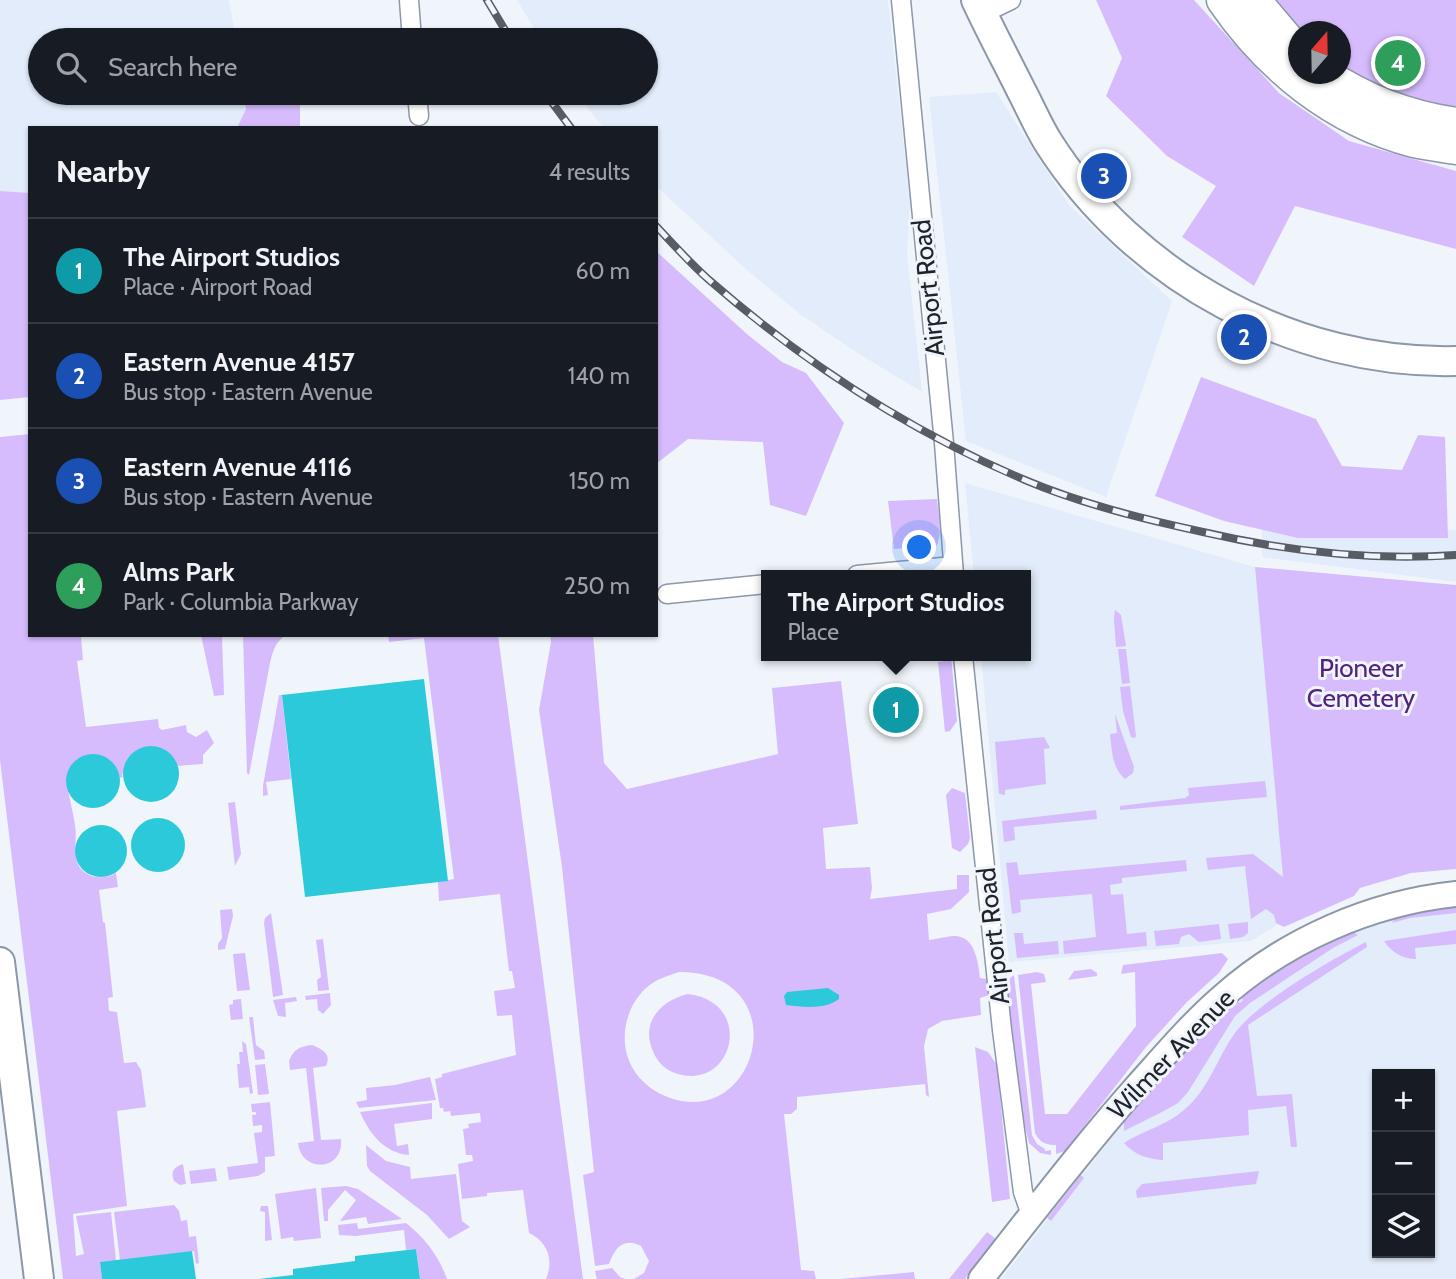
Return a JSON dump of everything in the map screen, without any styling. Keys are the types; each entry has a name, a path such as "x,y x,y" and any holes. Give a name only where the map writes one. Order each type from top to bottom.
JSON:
{"highway":[{"path":"1223,0 1246,33 1282,69 1320,98 1368,124 1413,141 1456,148"},
{"path":"1254,0 1288,40"},
{"path":"1342,84 1363,97 1402,113 1456,124"}],"main road":[{"path":"979,7 1047,141 1077,181 1104,213 1134,241 1188,284 1237,311 1314,342 1362,354 1403,360 1456,361"},
{"path":"0,961 39,1279"}],"street":[{"path":"409,0 411,28"},
{"name":"Airport Road","path":"901,0 954,570"},
{"path":"979,7 1011,0"},
{"path":"418,105 419,116"},
{"path":"667,594 761,585"},
{"name":"Airport Road","path":"964,661 1002,1030 1023,1192 1031,1215"},
{"name":"Wilmer Avenue","path":"981,1279 1092,1137 1193,1024 1255,970 1290,948 1334,926 1384,908 1456,894"}],"shaded area":[{"path":"0,0 229,0 234,28 28,28 28,105 246,105 246,109 238,126 28,126 28,193 0,191"},
{"path":"517,0 888,0 910,203 907,254 922,392 800,314 747,270 658,188 658,126 602,126 586,105 658,105 658,28 534,28"},
{"path":"996,92 1069,205 1172,301 1106,497 966,441 929,97"},
{"path":"965,483 1255,567 1287,919 1251,941 1009,962 981,661 1031,661 1031,570 974,570"},
{"path":"1262,528 1456,530 1456,582 1262,557"},
{"path":"1456,906 1456,1279 1001,1279 1168,1066 1236,1000 1353,932 1395,918"}],"green space":[{"path":"1096,0 1194,0 1279,93 1349,141 1456,171 1456,249 1295,206 1254,286 1182,237 1216,186 1167,156 1106,96 1122,58"},
{"path":"1254,0 1456,0 1456,124 1351,79 1351,21 1288,21 1288,25"},
{"path":"246,105 300,105 300,126 238,126"},
{"path":"0,191 28,193 28,397 0,400"},
{"path":"658,253 748,335 782,362 806,373 844,423 806,516 770,505 763,442 688,439 658,462"},
{"path":"1201,377 1316,419 1342,466 1402,470 1418,435 1445,437 1448,538 1298,538 1224,521 1155,496"},
{"path":"28,434 28,637 81,637 83,660 77,661 86,727 158,719 159,728 162,730 186,725 187,732 196,737 207,730 214,743 203,755 203,764 177,766 172,757 164,751 145,747 122,774 123,777 120,778 117,769 67,780 78,864 92,876 104,877 116,873 118,887 99,890 113,997 108,998 109,1011 117,1012 124,1063 136,1062 141,1070 146,1107 117,1111 127,1206 73,1214 76,1256 84,1254 76,1216 111,1212 116,1261 100,1262 102,1279 63,1279 0,760 0,437"},
{"path":"937,499 940,529 938,543 934,549 924,555 906,556 904,548 894,549 888,501"},
{"name":"Pioneer Cemetery","path":"1255,567 1456,585 1456,869 1411,873 1360,888 1354,896 1284,927 1276,923 1274,915 1266,909 1251,919 1245,866 1208,870 1206,858 1253,854 1283,877"},
{"path":"1115,610 1121,615 1126,646 1116,647"},
{"path":"201,637 222,637 224,695 214,696"},
{"path":"243,637 283,637 273,651 249,775"},
{"path":"388,637 498,637 583,1279 546,1279 548,1252 541,1241 529,1233 523,1190 487,1193 487,1196 462,1199 458,1164 473,1161 472,1155 466,1155 463,1129 469,1128 468,1124 481,1122 480,1113 451,1116 450,1111 444,1112 443,1108 440,1108 435,1079 442,1077 442,1074 516,1055 512,1015 497,1016 494,991 515,988 512,971 509,971 500,894 439,901 438,882 454,879 424,638 389,642"},
{"path":"550,637 593,637 604,763 627,789 778,754 772,688 841,681 858,824 823,828 826,869 870,867 870,899 957,889 957,875 969,875 969,892 951,909 927,914 929,940 952,936 966,939 974,950 980,978 987,979 989,995 980,998 981,1015 942,1021 928,1029 924,1046 929,1097 926,1095 925,1084 797,1097 797,1109 791,1114 784,1114 801,1270 814,1271 816,1279 634,1279 644,1273 649,1261 641,1246 629,1243 617,1249 609,1264 595,1266 583,1175 594,1172 562,867 539,710","holes":["679,972 716,979 740,996 752,1019 753,1045 744,1070 728,1090 703,1101 673,1099 644,1083 632,1067 625,1047 625,1036 633,1005 650,985"]},
{"path":"1118,649 1126,649 1130,683 1122,684"},
{"path":"951,661 957,721 950,731 945,732 938,662"},
{"path":"1130,686 1135,738 1131,737 1123,711 1120,687"},
{"path":"279,695 282,695 291,779 266,782 268,795 263,796 263,786"},
{"path":"1115,714 1134,767 1133,773 1125,779 1117,770 1112,753 1110,734 1117,733"},
{"path":"1044,737 1050,748 1044,749 1046,784 1005,790 1005,795 999,794 995,742"},
{"path":"1265,781 1267,797 1120,810 1120,806 1185,798 1189,795 1188,788"},
{"path":"952,788 965,793 970,838 960,852 952,848 946,795"},
{"path":"235,802 241,854 235,866 228,803"},
{"path":"1096,810 1097,819 1014,827 1015,840 1004,842 1002,821"},
{"path":"1186,860 1187,871 1122,878 1122,883 1110,885 1111,895 1123,894 1127,934 1146,932 1147,946 1064,954 1063,941 1096,937 1092,894 1020,900 1021,912 1012,914 1006,863 1017,862 1019,875"},
{"path":"1456,906 1456,913 1410,918 1392,923 1395,918"},
{"path":"232,909 233,916 225,949 218,950 222,938 220,910"},
{"path":"271,913 283,995 273,997 264,923"},
{"path":"1248,922 1248,933 1243,937 1230,939 1228,924"},
{"path":"1219,924 1221,939 1199,942 1189,934 1181,937 1179,944 1156,946 1154,931"},
{"path":"1456,930 1456,944 1415,948 1416,959 1398,954 1384,941"},
{"path":"1353,932 1358,935 1333,948 1250,1003 1235,1016 1188,1092 1178,1103 1124,1131 1124,1120 1195,1037 1236,1000 1240,1003 1243,1000 1241,997 1294,960"},
{"path":"1014,933 1023,933 1024,944 1058,941 1059,954 1017,958"},
{"path":"323,939 329,990 318,991 317,980 321,977 316,940"},
{"path":"1366,942 1367,947 1248,1025 1257,1096 1292,1094 1297,1147 1291,1147 1286,1106 1248,1110 1249,1135 1163,1143 1163,1160 1142,1156 1124,1143 1178,1115 1193,1101 1245,1021 1315,970"},
{"path":"245,953 250,990 237,991 233,954"},
{"path":"1222,953 1228,959 1219,973 1187,1002 1146,1047 1065,1151 1056,1154 1056,1145 1041,1141 1035,1133 1018,975 1037,972 1044,974 1046,982 1031,984 1045,1114 1067,1114 1136,1026 1135,972 1121,974 1123,965"},
{"path":"1091,969 1097,976 1068,980 1074,971"},
{"path":"1014,975 1032,1135 1045,1151 1051,1150 1051,1155 1040,1153 1029,1143 1023,1119 1006,981"},
{"path":"330,993 331,1005 323,1014 318,1010 317,999 306,1000 305,996"},
{"path":"688,994 709,1000 723,1012 729,1027 729,1043 723,1058 713,1069 697,1075 674,1073 662,1065 656,1058 649,1039 649,1029 656,1013 670,1001"},
{"path":"296,997 297,1001 285,1003 286,1017 278,1016 273,1000"},
{"path":"241,999 243,1019 231,1020 229,1005 233,1004 233,1000"},
{"path":"249,1017 253,1017 256,1045 264,1051 265,1059 255,1060"},
{"path":"242,1041 246,1044 253,1093 250,1094 249,1087 239,1088 237,1064 240,1064 239,1052 243,1052"},
{"path":"312,1045 322,1050 328,1058 326,1066 313,1068 321,1140 341,1139 336,1158 322,1165 306,1160 301,1153 298,1143 314,1141 306,1068 290,1070 289,1061 297,1049"},
{"path":"975,1047 988,1052 997,1065 1010,1199 992,1202"},
{"path":"265,1064 269,1094 258,1095 255,1065"},
{"path":"430,1077 436,1100 359,1108 356,1102 367,1100 366,1088"},
{"path":"270,1102 275,1156 265,1157 265,1172 258,1176 229,1180 227,1167 258,1163 254,1133 262,1132 262,1125 253,1126 252,1115 256,1115 256,1112 252,1112 251,1104"},
{"path":"432,1103 432,1119 394,1124 397,1146 408,1144 409,1155 392,1150 378,1141 360,1112"},
{"path":"366,1145 386,1161 410,1167 411,1179 456,1174 462,1221 470,1227 449,1239 427,1215 370,1171 367,1166"},
{"path":"183,1164 186,1184 180,1185 174,1181 173,1172"},
{"path":"215,1168 217,1181 191,1184 189,1171"},
{"path":"1259,1171 1256,1184 1137,1198 1136,1191 1142,1184"},
{"path":"1081,1175 1084,1178 1051,1221 1047,1218"},
{"path":"346,1186 358,1189 402,1219 368,1224 366,1217 340,1221 356,1200 345,1190 328,1210 328,1221 324,1221 321,1188"},
{"path":"316,1188 321,1238 294,1241 293,1237 281,1239 275,1194"},
{"path":"174,1205 179,1211 181,1221 187,1220 189,1237 196,1236 199,1263 196,1264 194,1251 120,1260 114,1212"},
{"path":"261,1206 268,1206 272,1240 265,1241 265,1212 260,1211"},
{"path":"357,1223 358,1229 406,1223 431,1248 447,1279 420,1279 416,1249 406,1250 404,1230 356,1236 339,1235 338,1225"},
{"path":"987,1232 996,1239 965,1279 949,1279"},
{"path":"612,1268 625,1279 597,1279 595,1271"},
{"path":"914,1272 915,1279 841,1279"}],"water":[{"path":"424,679 448,881 305,897 282,695"},
{"path":"151,746 162,748 171,754 177,763 177,785 171,794 162,800 151,802 140,800 131,794 125,785 123,774 125,763 131,754 140,748"},
{"path":"93,754 112,762 120,781 112,800 93,808 74,800 66,781 74,762"},
{"path":"163,818 173,822 181,830 185,845 181,860 173,868 153,872 143,868 135,860 131,840 135,830 143,822"},
{"path":"101,825 120,832 127,851 120,870 101,877 82,870 75,851 82,832"},
{"path":"828,988 839,995 839,999 821,1006 786,1005 784,996 787,992"},
{"path":"416,1249 420,1279 259,1279 293,1275 293,1269 355,1261 355,1256"},
{"path":"192,1251 196,1279 102,1279 100,1262"}],"railway":[{"path":"487,0 504,28"},
{"path":"554,105 570,126"},
{"path":"658,228 708,279 781,339 819,366 940,440 1025,480 1091,504 1135,516 1265,544 1329,553 1393,557 1456,555"}],"place":[{"name":"Alms Park","path":"1398,63"},
{"name":"Eastern Avenue 4116","path":"1104,176"},
{"name":"Eastern Avenue 4157","path":"1244,337"},
{"name":"The Airport Studios","path":"896,710"}]}
